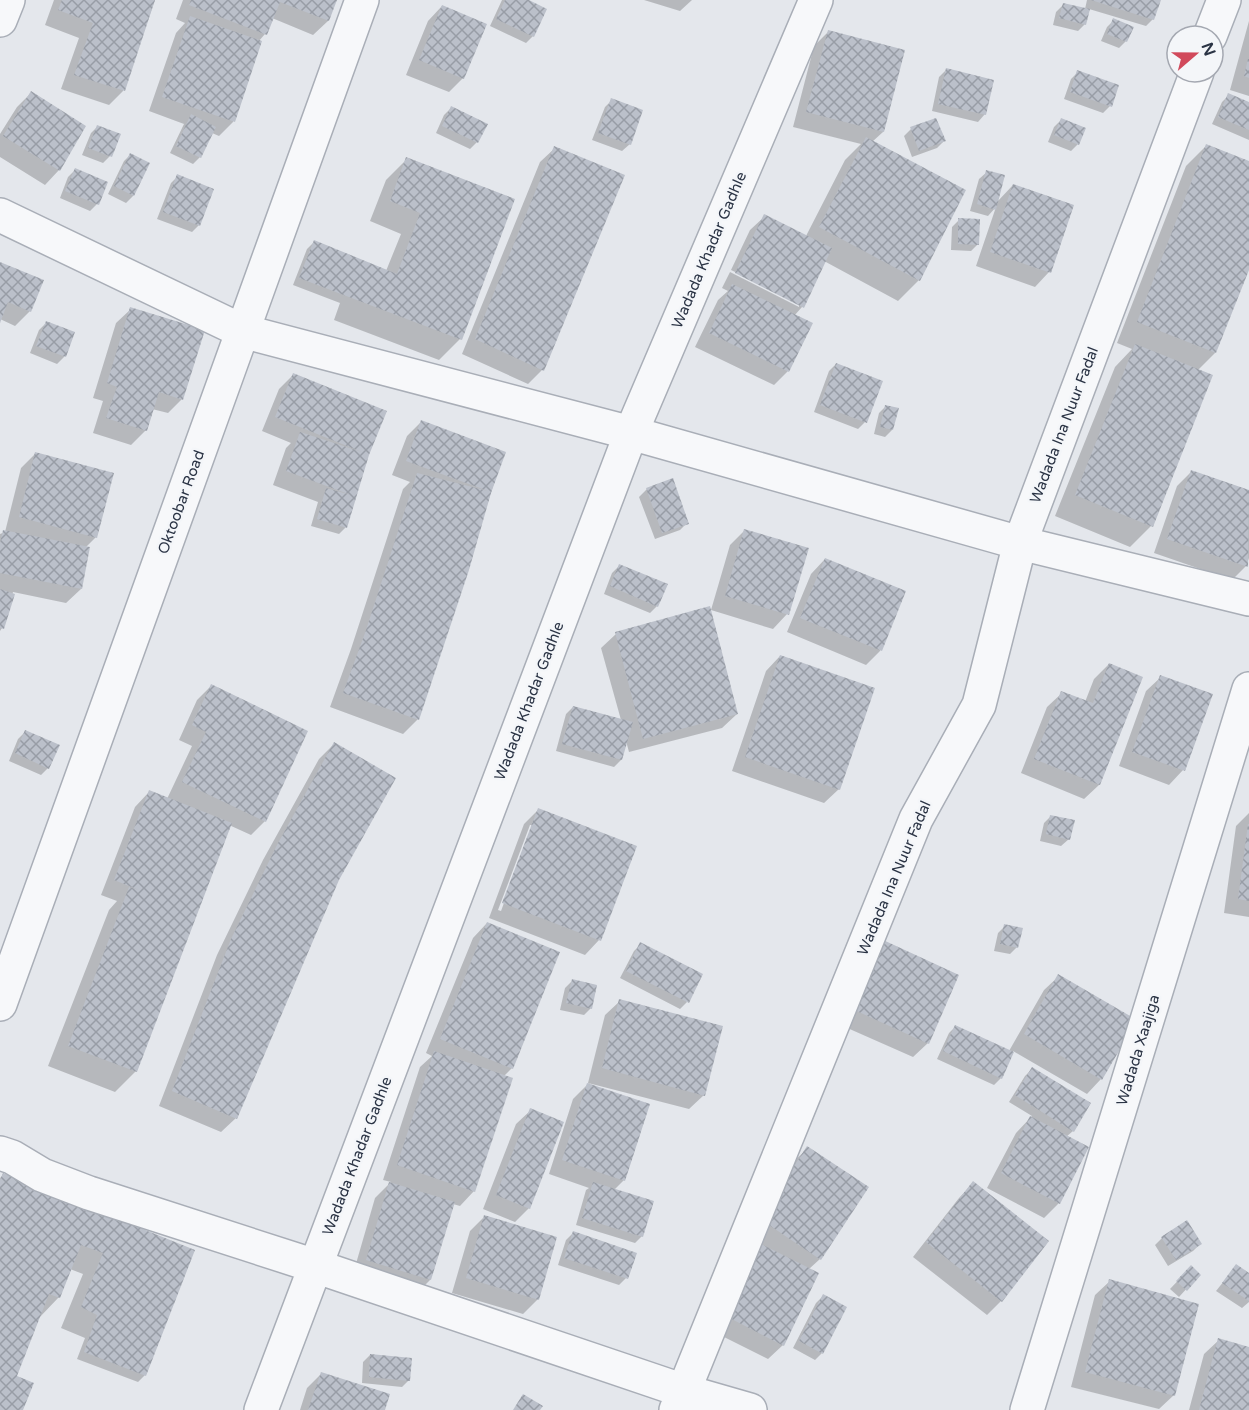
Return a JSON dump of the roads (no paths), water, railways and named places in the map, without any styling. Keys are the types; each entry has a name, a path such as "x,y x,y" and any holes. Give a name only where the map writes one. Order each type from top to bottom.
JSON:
{"street":[{"path":"0,20 8,0"},
{"name":"Oktoobar Road","path":"0,1004 362,0"},
{"name":"Wadada Khadar Gadhle","path":"261,1410 631,433 816,0"},
{"path":"1215,24 1224,0"},
{"name":"Wadada Ina Nuur Fadal","path":"680,1400 916,819 979,705 1020,543 1192,84"},
{"path":"0,215 242,331 631,433 1020,543 1249,599"},
{"name":"Wadada Xaajiga","path":"1027,1410 1249,689"},
{"path":"0,1153 12,1157 42,1175 89,1193 315,1266 680,1400 750,1410"}]}
